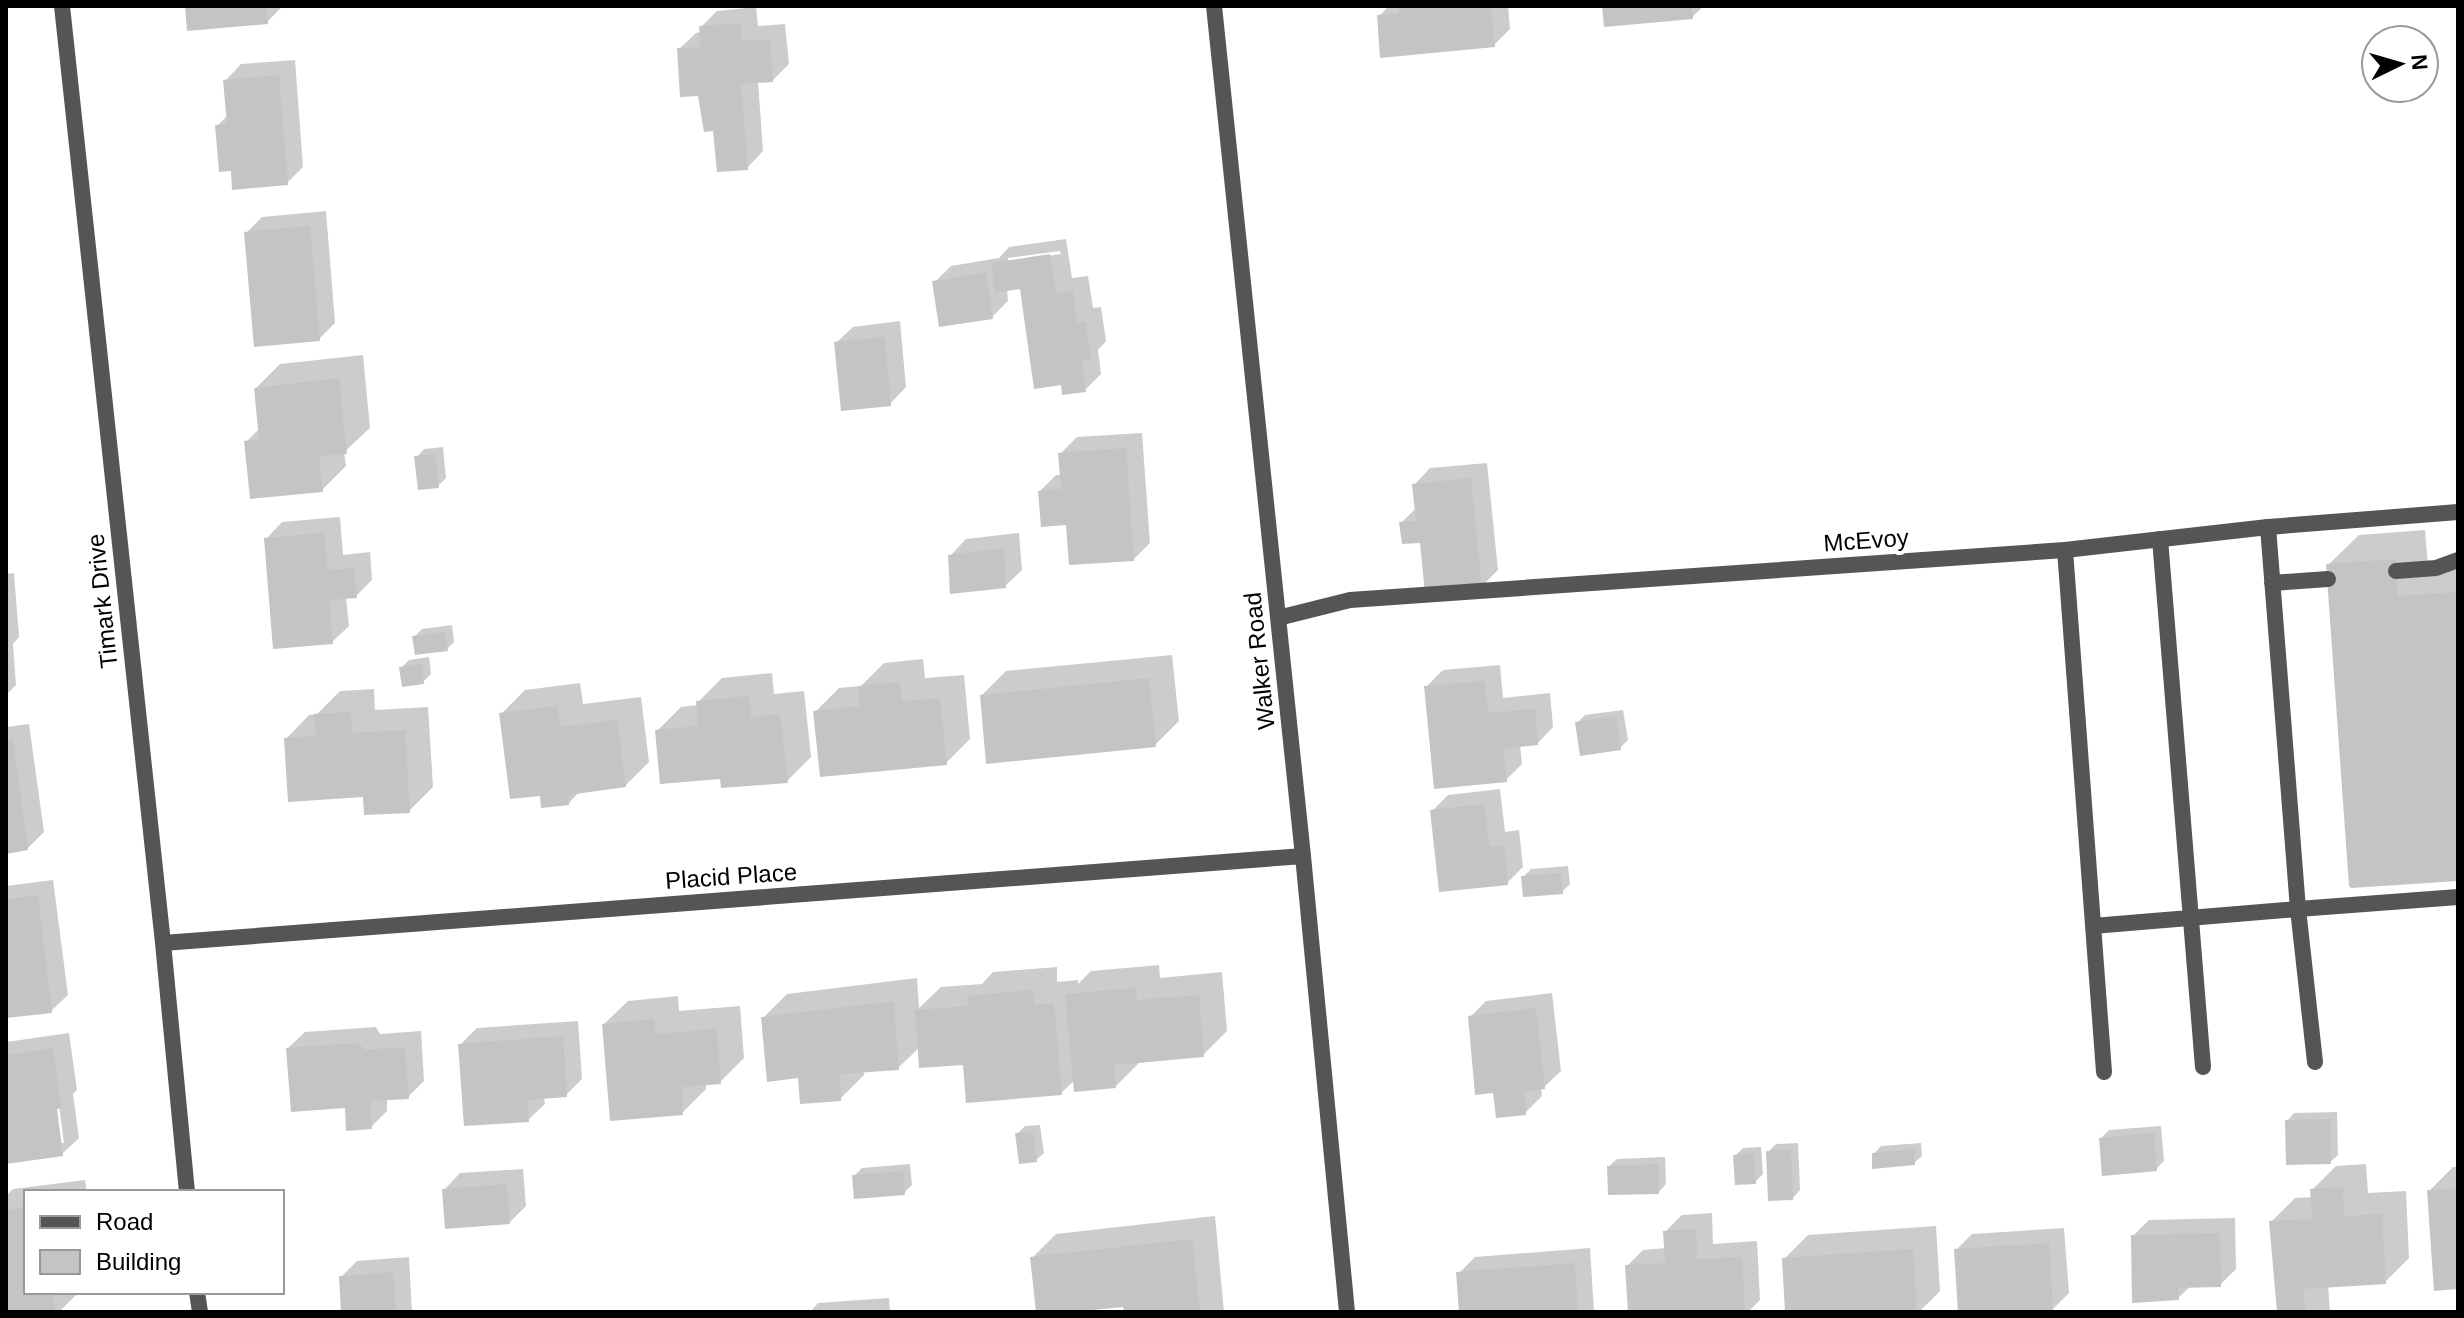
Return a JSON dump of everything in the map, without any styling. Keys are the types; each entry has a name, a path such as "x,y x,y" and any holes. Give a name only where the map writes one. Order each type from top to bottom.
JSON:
{"street":[{"name":"Timark Drive","path":"62,6 187,1190"},
{"name":"Walker Road","path":"1214,6 1303,856 1347,1312"},
{"name":"McEvoy","path":"1278,618 1350,600 2065,550 2268,527 2458,512"},
{"path":"2268,527 2298,909 2315,1062"},
{"path":"2160,539 2203,1067"},
{"path":"2065,550 2104,1072"},
{"path":"2396,571 2436,568 2458,560"},
{"path":"2272,583 2328,579"},
{"name":"Placid Place","path":"163,943 1303,856"},
{"path":"2093,926 2458,897"}],"building":[{"path":"185,6 266,6 268,24 187,31"},
{"path":"1399,6 1491,6 1495,47 1380,58 1377,15 1399,13"},
{"path":"1602,6 1692,6 1693,19 1604,27"},
{"path":"740,23 742,41 770,39 773,82 741,84 748,170 717,172 713,131 704,132 698,96 680,97 677,48 701,47 699,26"},
{"path":"279,75 288,185 232,190 231,171 219,172 215,125 227,124 223,80"},
{"path":"310,226 320,341 254,347 244,232"},
{"path":"1050,254 1056,293 1073,291 1077,324 1086,322 1091,359 1082,361 1086,392 1062,395 1061,385 1034,389 1020,289 995,293 991,263"},
{"path":"986,273 993,319 939,327 932,281"},
{"path":"885,337 891,406 841,411 834,342"},
{"path":"339,378 347,454 319,456 323,492 250,499 244,441 259,439 254,388"},
{"path":"1126,448 1134,561 1069,565 1066,525 1041,527 1038,491 1061,489 1058,453"},
{"path":"435,454 439,488 418,490 414,456"},
{"path":"1471,478 1482,588 1425,594 1420,543 1402,544 1399,522 1416,521 1412,484"},
{"path":"324,533 328,570 354,568 357,598 329,600 333,644 273,649 264,538"},
{"path":"1004,548 1006,588 950,594 948,555"},
{"path":"2396,559 2398,596 2458,592 2458,881 2351,888 2326,564"},
{"path":"445,632 448,651 415,655 412,636"},
{"path":"422,664 424,684 402,687 399,667"},
{"path":"1149,678 1156,747 986,764 980,695"},
{"path":"1485,681 1488,713 1535,709 1538,745 1503,749 1507,782 1434,789 1424,686"},
{"path":"900,682 902,701 940,698 947,765 820,777 813,711 860,706 858,686"},
{"path":"749,696 751,717 780,714 788,783 721,788 720,779 660,784 655,730 698,726 696,701"},
{"path":"557,706 560,727 617,720 626,787 568,795 569,805 541,808 540,796 510,799 499,713"},
{"path":"351,712 352,733 405,730 410,813 364,815 363,797 288,802 284,738 316,736 314,714"},
{"path":"1616,716 1621,750 1580,756 1575,722"},
{"path":"13,739 28,850 6,854 6,740"},
{"path":"1484,804 1490,847 1504,846 1508,885 1439,892 1430,810"},
{"path":"1561,873 1563,894 1523,897 1521,876"},
{"path":"38,895 52,1013 6,1018 6,899"},
{"path":"1136,988 1137,1000 1199,995 1204,1057 1114,1065 1116,1088 1074,1092 1065,994"},
{"path":"1033,990 1034,1005 1054,1003 1062,1095 966,1103 963,1065 919,1068 915,1010 968,1006 967,996"},
{"path":"894,1001 899,1070 840,1074 841,1101 800,1104 798,1078 767,1082 761,1017"},
{"path":"1536,1008 1545,1089 1524,1092 1526,1115 1496,1118 1493,1093 1475,1095 1468,1016"},
{"path":"654,1019 656,1034 717,1029 721,1084 682,1087 683,1115 610,1121 602,1024"},
{"path":"563,1036 567,1097 528,1100 529,1122 464,1126 458,1044"},
{"path":"359,1043 364,1050 405,1047 409,1099 370,1101 372,1129 346,1131 345,1108 291,1112 286,1048"},
{"path":"53,1048 61,1108 57,1109 63,1156 6,1164 6,1055"},
{"path":"2330,1119 2331,1164 2286,1165 2285,1120"},
{"path":"1033,1132 1037,1162 1019,1164 1015,1133"},
{"path":"2154,1133 2157,1171 2102,1176 2099,1138"},
{"path":"1914,1149 1915,1165 1872,1169 1872,1153"},
{"path":"1791,1150 1793,1200 1768,1201 1766,1151"},
{"path":"1754,1153 1756,1184 1735,1185 1733,1155"},
{"path":"1658,1164 1659,1194 1608,1195 1607,1166"},
{"path":"903,1171 905,1195 854,1199 852,1175"},
{"path":"507,1184 510,1224 445,1229 442,1189"},
{"path":"2343,1187 2344,1216 2382,1214 2386,1284 2304,1289 2305,1312 2277,1312 2269,1221 2312,1219 2310,1189"},
{"path":"2458,1188 2458,1289 2434,1291 2427,1190"},
{"path":"24,1207 24,1294 53,1294 55,1312 6,1312 6,1210"},
{"path":"1696,1229 1697,1259 1742,1257 1745,1312 1628,1312 1625,1265 1665,1263 1663,1231"},
{"path":"2220,1233 2221,1287 2178,1288 2179,1300 2132,1303 2131,1235"},
{"path":"1192,1239 1200,1312 1124,1312 1123,1307 1036,1312 1030,1257"},
{"path":"2049,1243 2053,1311 1958,1312 1954,1249"},
{"path":"1913,1249 1917,1312 1785,1312 1782,1258"},
{"path":"1575,1263 1578,1312 1459,1312 1456,1272"},
{"path":"393,1272 396,1312 341,1312 339,1276"}]}
